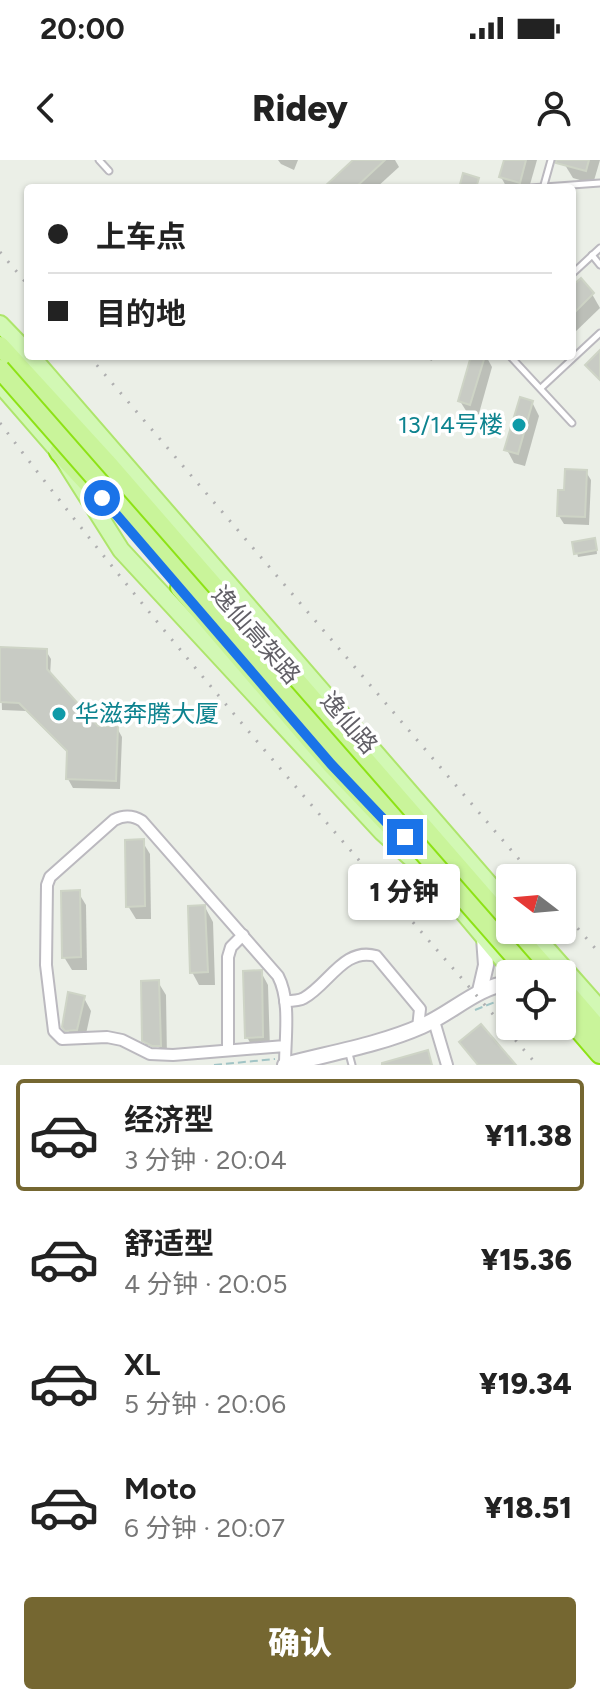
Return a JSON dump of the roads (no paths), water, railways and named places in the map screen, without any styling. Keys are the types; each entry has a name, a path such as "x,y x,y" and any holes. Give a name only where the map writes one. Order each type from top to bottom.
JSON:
{"highway":[{"name":"逸仙高架路","path":"0,346 116,474 496,912"},
{"name":"逸仙高架路","path":"0,369 518,960"},
{"path":"59,452 123,521 331,764 387,823 423,852"},
{"name":"逸仙高架路","path":"524,944 539,960"},
{"path":"576,1003 600,1031"},
{"path":"576,1027 600,1055"}],"main road":[{"name":"逸仙路","path":"0,324 24,350"},
{"name":"逸仙路","path":"33,360 496,892"},
{"name":"逸仙路","path":"0,384 59,452 121,550 371,821 438,882 503,960"},
{"name":"逸仙路","path":"59,452 130,510 518,960"},
{"path":"542,944 600,1009"},
{"path":"576,1036 600,1055"}],"street":[{"path":"285,1046 150,1054 122,1040 107,1037 62,1039 57,1036 46,965 47,885 50,877 114,820 130,816 142,821 278,976 285,1001 285,1046 285,1065 311,1061 418,1028 496,984"},
{"path":"228,1050 228,957 231,947 243,935"},
{"path":"480,991 486,965 484,938"},
{"path":"285,1001 303,1000 352,957 367,954 376,956 420,1009 418,1028"},
{"path":"434,1021 447,1065"}],"lane":[{"path":"99,160 109,171"},
{"path":"544,184 551,160"},
{"path":"572,184 600,183"},
{"path":"576,270 600,248"},
{"path":"592,255 600,265"},
{"path":"576,355 600,333"},
{"path":"514,360 572,423"},
{"path":"541,388 571,360"},
{"path":"348,1048 352,1065"}],"railway":[{"path":"0,252 24,280"},
{"path":"92,360 523,864"},
{"path":"0,423 195,668 537,1065"},
{"path":"576,926 600,954"}],"place":[{"name":"13/14号楼","path":"519,425"},
{"name":"华滋奔腾大厦","path":"59,714"}]}
